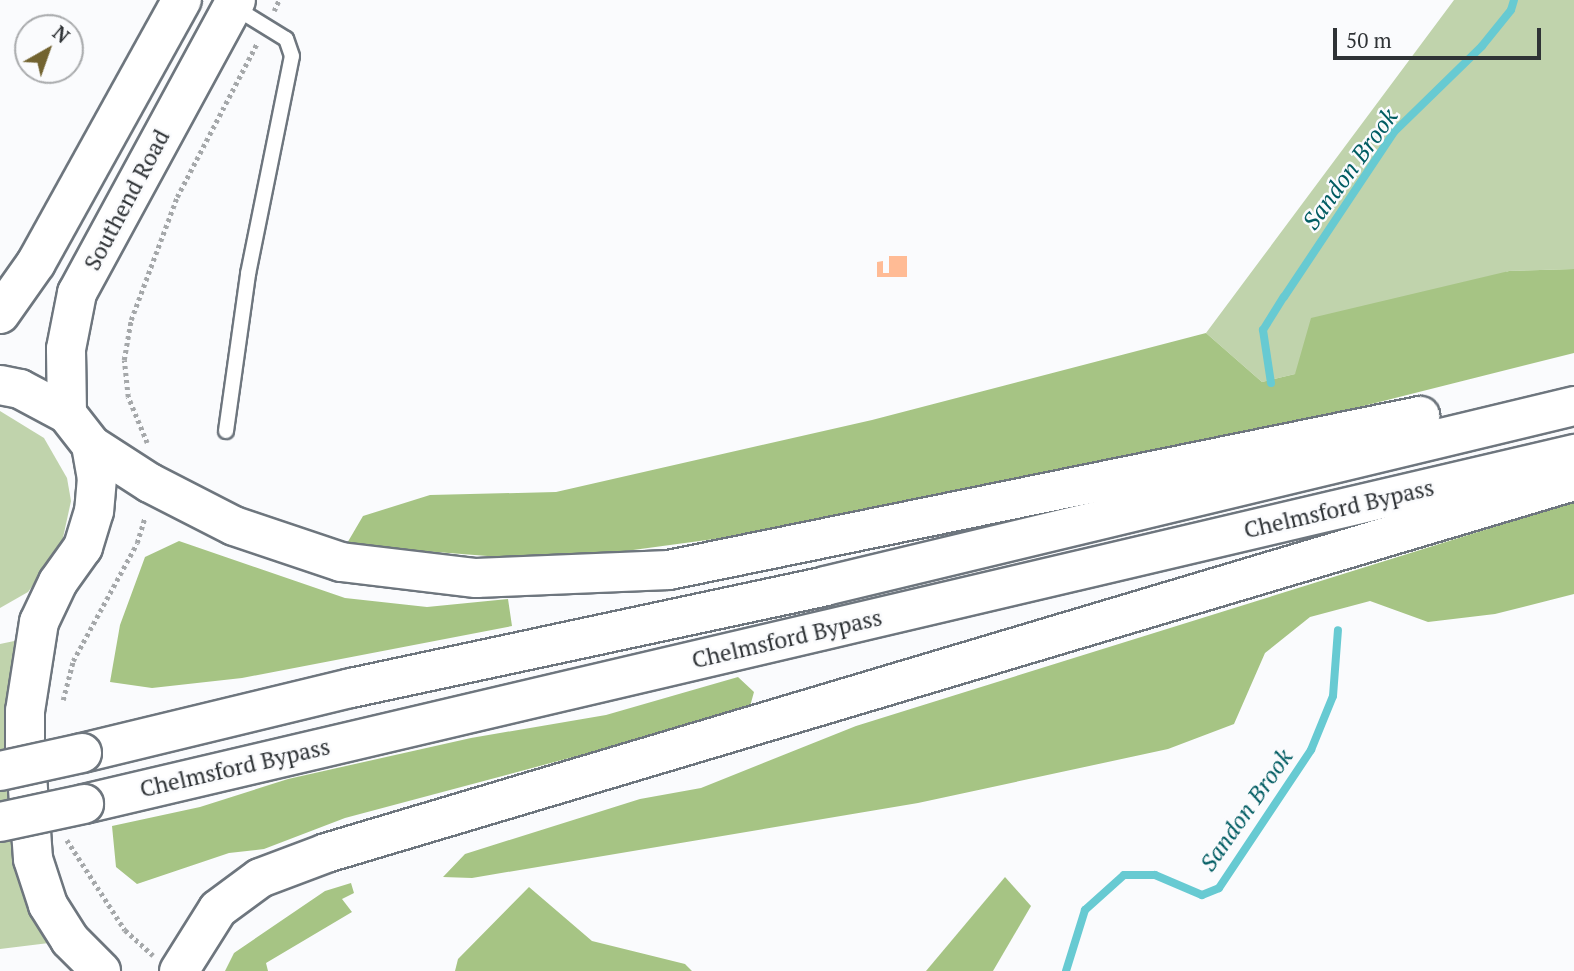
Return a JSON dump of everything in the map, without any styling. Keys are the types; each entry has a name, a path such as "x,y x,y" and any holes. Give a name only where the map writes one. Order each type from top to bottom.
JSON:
{"main road":[{"name":"Southend Road","path":"0,314 36,263 182,0"},
{"name":"Southend Road","path":"67,414 66,349 77,293 234,3"},
{"path":"0,385 20,389 67,414 91,445 150,484 234,526 341,562 476,578 669,570 923,521 1574,384"},
{"name":"Chelmsford Bypass","path":"0,771 351,688 825,586 1574,406"},
{"path":"91,445 97,478 94,511 83,547 58,582 38,622 25,711 24,747 33,859 48,905 70,940 101,971"},
{"name":"Chelmsford Bypass","path":"0,822 1574,454"},
{"path":"179,971 218,909 260,878 326,853 1574,481"}],"lane":[{"path":"226,431 248,274 292,56 286,39 234,3"}],"green space":[{"path":"1454,0 1574,0 1574,269 1508,271 1295,374 1262,382 1206,333"},
{"path":"1574,269 1574,353 1288,425 802,527 552,561 346,545 363,516 430,495 556,492 872,420 1206,333 1262,382 1295,374 1311,318 1509,271"},
{"path":"0,411 44,438 67,478 71,501 61,547 28,592 0,608"},
{"path":"1574,502 1574,594 1495,614 1428,622 1370,601 1310,617 1265,653 1234,724 1168,749 918,803 472,878 443,877 465,854 640,799 701,788 856,726"},
{"path":"179,541 345,598 427,607 508,599 512,626 242,678 152,688 110,682 120,625 145,557"},
{"path":"19,640 15,862 25,897 49,943 0,949 0,644"},
{"path":"738,677 754,692 749,710 345,818 264,849 229,853 137,884 116,867 112,826 200,807 288,779 471,738 606,715"},
{"path":"1005,877 1031,906 993,971 926,971"},
{"path":"351,883 354,893 342,899 352,912 266,963 268,971 225,971 234,953 325,891"},
{"path":"529,887 592,941 685,964 692,971 455,971 458,959"}],"building":[{"path":"889,256 907,256 907,277 877,277 877,262 883,261 883,273 889,273"}],"waterway":[{"name":"Sandon Brook","path":"1271,383 1263,330 1394,132 1482,46 1511,10 1514,0"},
{"name":"Sandon Brook","path":"1066,971 1085,910 1124,875 1155,875 1202,895 1219,888 1311,750 1333,696 1338,630"}]}
